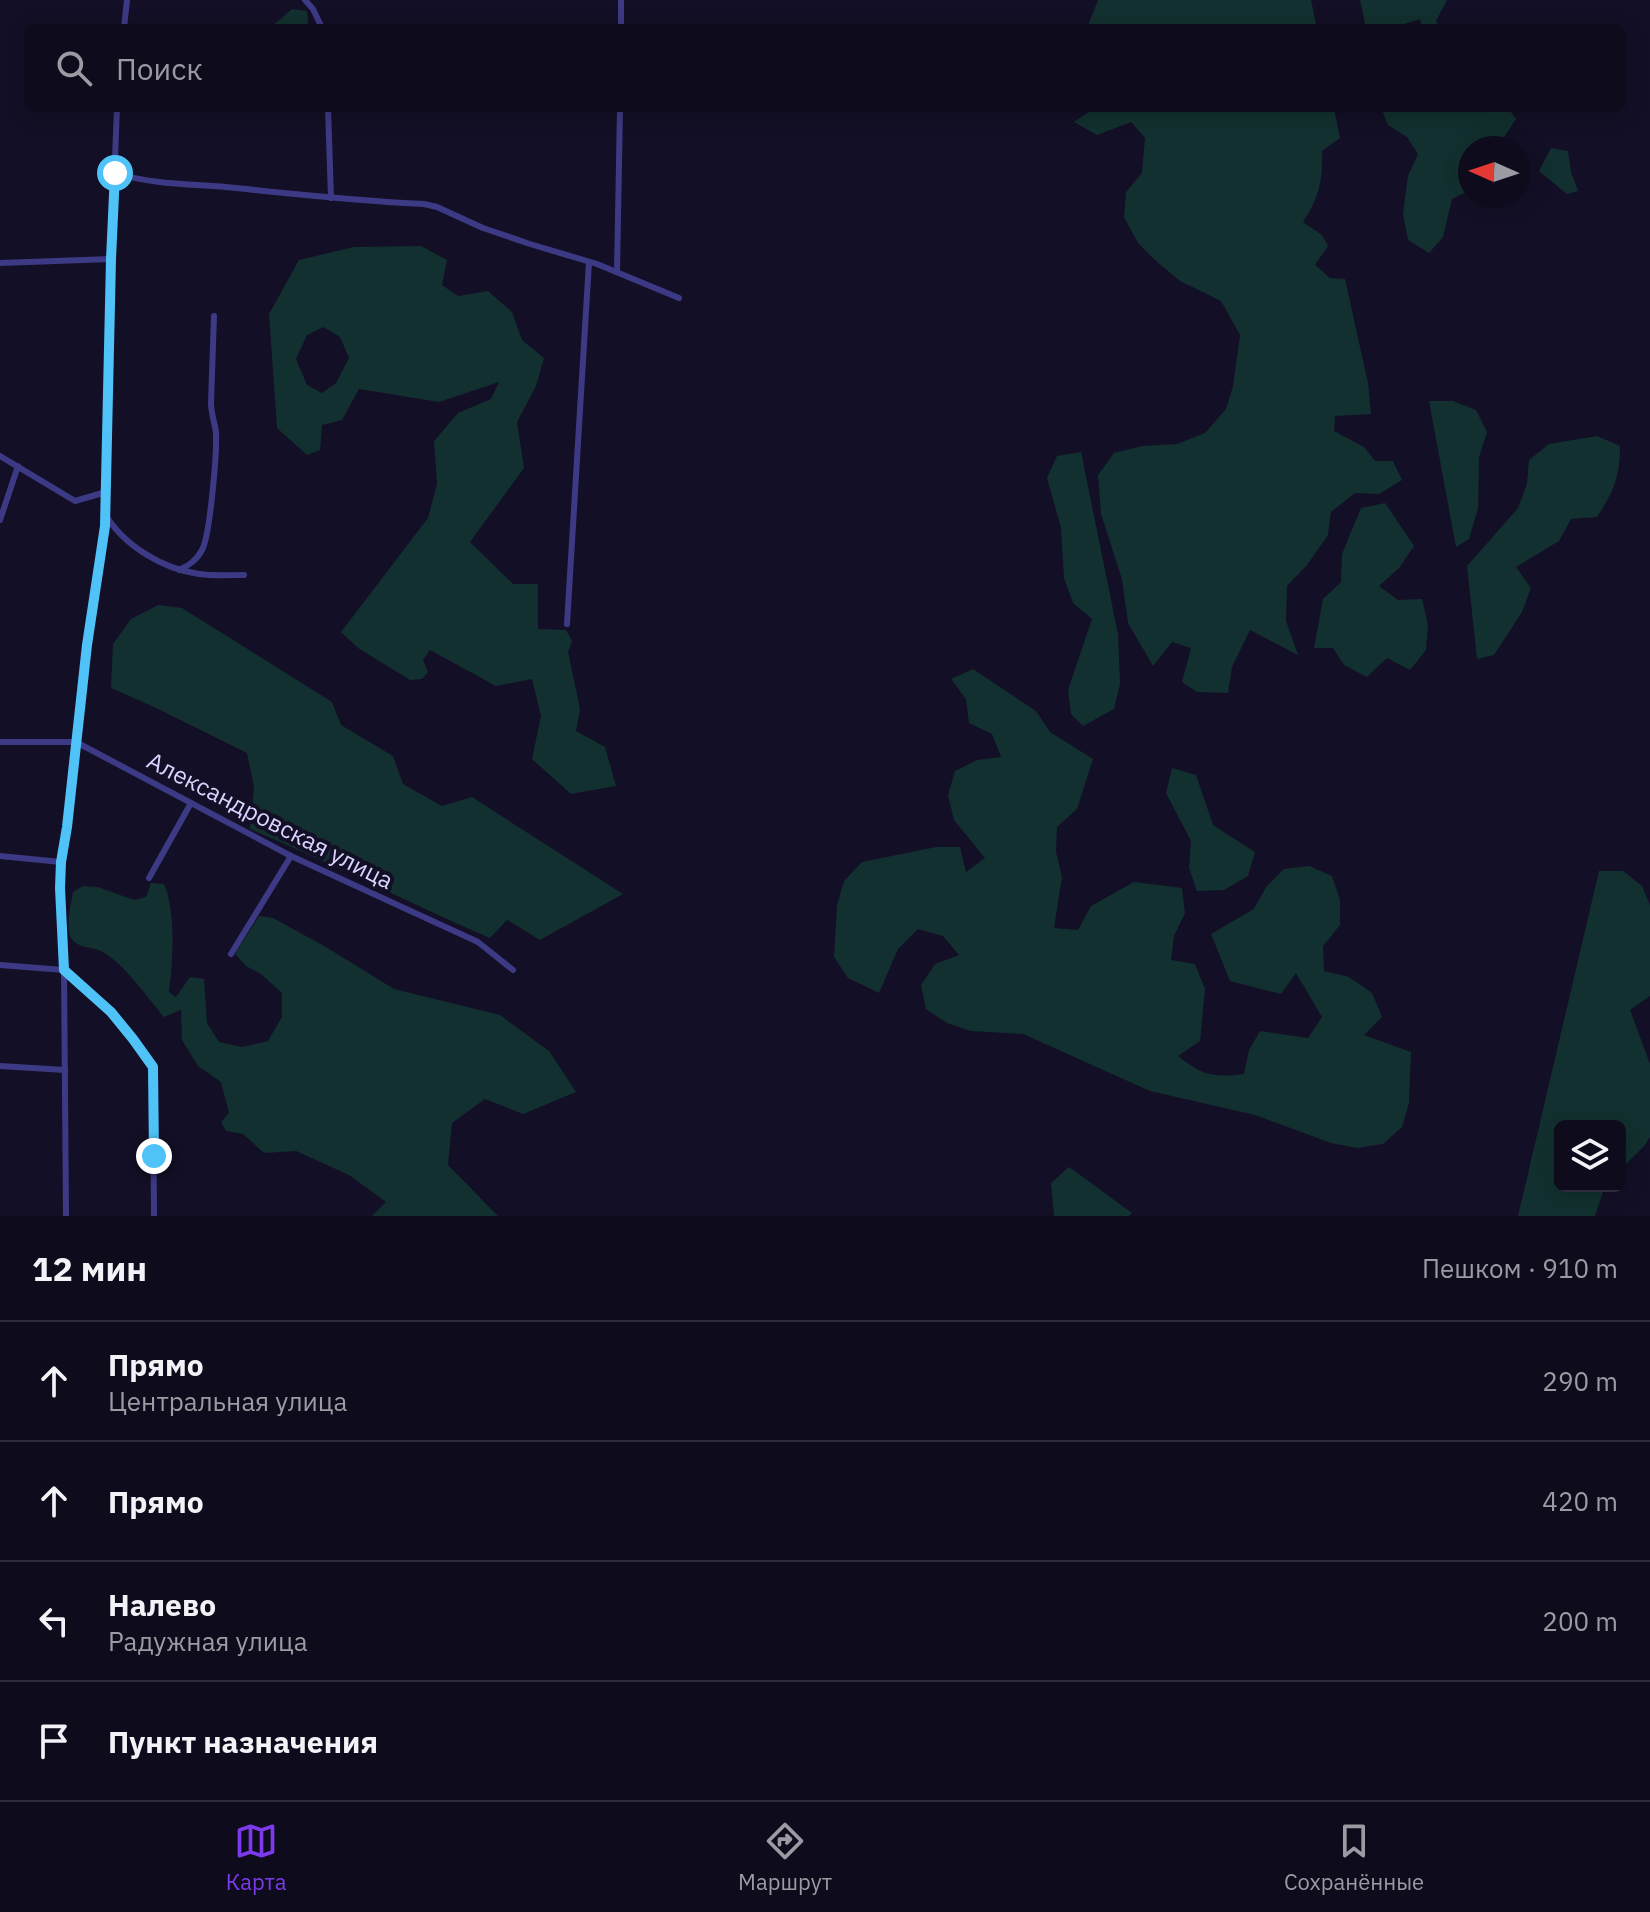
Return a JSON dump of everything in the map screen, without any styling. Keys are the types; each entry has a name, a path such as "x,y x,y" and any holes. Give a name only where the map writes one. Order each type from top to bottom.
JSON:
{"street":[{"path":"124,24 127,0"},
{"path":"305,0 320,24"},
{"path":"621,0 621,24"},
{"path":"66,1216 61,862 106,502 117,112"},
{"path":"328,112 331,198"},
{"path":"617,272 620,112"},
{"path":"115,173 127,177 331,198 424,204 483,228 617,272 679,298"},
{"path":"0,263 111,259"},
{"path":"567,624 589,262"},
{"path":"179,570 194,562 204,547 211,500 216,432 211,416 214,316"},
{"path":"0,456 75,501 106,492"},
{"path":"0,520 18,466"},
{"path":"105,514 124,538 159,562 199,574 244,575"},
{"name":"Александровская улица","path":"0,742 76,742 291,856 478,942 513,970"},
{"path":"149,878 191,803"},
{"path":"0,856 61,862"},
{"path":"231,954 291,856"},
{"path":"0,965 64,970 111,1012 153,1067 154,1216"},
{"path":"0,1066 65,1070"}],"green space":[{"path":"1098,0 1311,0 1316,24 1089,24"},
{"path":"1360,0 1447,0 1436,21 1438,24 1421,24 1420,19 1404,24 1365,24"},
{"path":"292,9 307,11 308,24 275,24"},
{"path":"1089,112 1335,112 1340,138 1322,151 1319,188 1303,222 1322,235 1328,246 1315,265 1330,278 1345,279 1368,383 1371,414 1335,416 1334,431 1364,447 1375,461 1393,461 1402,480 1379,494 1355,493 1331,512 1328,535 1307,565 1287,586 1286,621 1298,655 1250,630 1232,667 1228,693 1197,692 1182,682 1191,648 1172,642 1153,666 1128,623 1122,579 1101,514 1098,475 1114,453 1142,446 1177,444 1205,433 1226,409 1233,386 1240,335 1221,301 1180,281 1156,261 1138,243 1124,217 1126,192 1142,173 1145,138 1131,122 1097,135 1074,122"},
{"path":"1383,112 1511,112 1516,119 1505,136 1458,136 1458,196 1452,199 1443,237 1429,253 1408,240 1403,214 1408,176 1418,154 1407,137 1388,125"},
{"path":"1551,148 1568,151 1578,191 1567,194 1539,171"},
{"path":"421,246 447,260 442,285 458,296 488,291 512,312 522,340 544,358 536,386 517,422 524,468 470,542 513,584 538,584 538,629 566,630 572,641 568,652 580,709 576,731 605,747 616,786 571,794 532,759 541,716 532,679 496,686 430,650 423,660 428,672 422,679 410,680 358,648 341,632 428,518 437,484 434,441 458,413 491,399 499,382 439,402 359,389 342,420 322,425 320,450 307,455 277,428 269,314 299,260 354,247","holes":["323,327 340,337 349,358 336,383 322,393 307,385 296,359 307,335"]},
{"path":"1429,401 1453,401 1476,410 1487,432 1479,457 1478,508 1469,539 1456,547"},
{"path":"1597,436 1620,446 1619,467 1608,499 1597,517 1571,519 1559,541 1516,567 1531,588 1522,612 1494,655 1477,659 1467,566 1518,508 1527,484 1529,460 1549,444"},
{"path":"1081,452 1118,634 1120,684 1114,709 1083,726 1071,714 1068,690 1092,619 1073,603 1064,578 1061,528 1047,478 1057,456"},
{"path":"1385,503 1414,546 1399,568 1379,586 1398,600 1422,599 1428,625 1426,650 1410,670 1387,658 1367,677 1344,665 1333,648 1314,648 1323,599 1341,582 1342,554 1361,508"},
{"path":"158,605 182,608 332,702 341,725 393,756 403,784 442,806 472,797 623,894 540,940 507,920 490,938 250,829 254,787 247,753 111,688 113,644 131,619"},
{"path":"973,669 1036,711 1050,732 1093,759 1077,809 1057,827 1056,852 1062,877 1054,928 1078,930 1091,906 1134,882 1182,888 1185,913 1174,936 1171,960 1195,964 1205,989 1200,1041 1178,1056 1194,1067 1208,1074 1244,1074 1249,1050 1260,1031 1308,1038 1322,1017 1296,973 1281,994 1230,981 1211,934 1254,909 1266,887 1284,869 1309,866 1332,876 1340,900 1340,925 1323,946 1324,971 1349,977 1372,993 1382,1017 1364,1035 1411,1052 1409,1103 1402,1127 1383,1144 1357,1148 1331,1143 1255,1115 1150,1091 1023,1034 971,1031 947,1023 926,1009 921,985 935,964 959,955 943,936 918,929 898,949 879,993 848,978 834,957 837,905 844,881 862,862 936,847 960,847 966,872 985,858 954,820 948,795 955,771 977,760 1001,757 992,734 969,723 966,699 951,679"},
{"path":"1172,768 1196,775 1213,825 1255,852 1248,876 1224,890 1197,891 1189,868 1191,841 1166,793"},
{"path":"1599,871 1623,871 1642,886 1650,905 1650,996 1630,1010 1650,1064 1650,1137 1626,1164 1626,1120 1554,1120 1554,1192 1603,1192 1595,1216 1518,1216"},
{"path":"151,883 164,884 168,895 172,922 169,992 176,997 190,977 204,979 207,1023 219,1042 242,1047 268,1041 282,1017 282,993 235,954 259,916 273,918 394,989 500,1015 549,1051 576,1092 523,1114 485,1099 452,1123 448,1165 498,1216 372,1216 386,1202 349,1175 296,1151 264,1153 243,1134 226,1131 221,1122 229,1113 221,1082 198,1066 182,1040 181,1010 164,1017 112,958 76,943 70,936 73,892 83,886 98,887 134,900 146,897"},
{"path":"1069,1167 1132,1213 1129,1216 1054,1216 1051,1183"}],"route":[{"path":"115,173 105,526 87,645 60,888 64,970 111,1012 153,1067 154,1156"}]}
